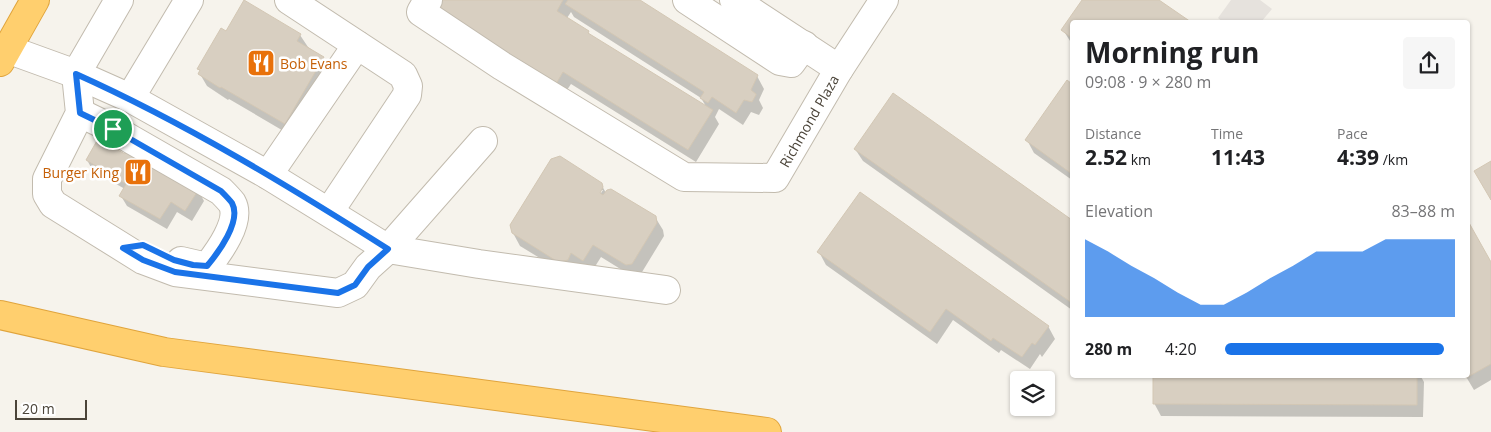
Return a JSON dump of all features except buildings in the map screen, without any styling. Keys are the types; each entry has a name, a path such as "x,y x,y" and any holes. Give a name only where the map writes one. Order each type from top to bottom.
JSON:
{"highway":[{"path":"4,55 35,0"},
{"path":"0,315 164,352 767,432"},
{"path":"0,329 135,346"}],"street":[{"path":"119,0 76,74 80,113 47,180 47,194 53,204 143,260 175,272 338,293 355,285 368,267 388,249 483,141"},
{"path":"130,98 189,0"},
{"path":"289,0 403,75 408,86 407,95 329,212"},
{"name":"Richmond Plaza","path":"428,0 420,12 502,66 684,177 775,178 839,69 734,0"},
{"path":"687,0 780,61 791,63 804,45"},
{"path":"839,69 884,0"},
{"path":"268,175 357,45"},
{"path":"4,55 76,74 130,98 268,175 388,249 479,264 666,290"},
{"path":"80,113 113,129 221,191 232,204 234,216 228,234 219,252 207,266 193,265 174,260 143,245 123,248"}],"shaded area":[{"path":"1231,0 1260,0 1272,9 1263,20 1220,20 1218,18"}],"place":[{"name":"Bob Evans","path":"261,63"},
{"name":"Burger King","path":"138,172"}],"route":[{"path":"76,74 130,98 268,175 388,249 368,267 355,285 338,293 175,272 143,260 123,248 143,245 174,260 193,265 207,266 219,252 228,234 234,216 232,204 221,191 113,129 80,113 76,74"}]}
